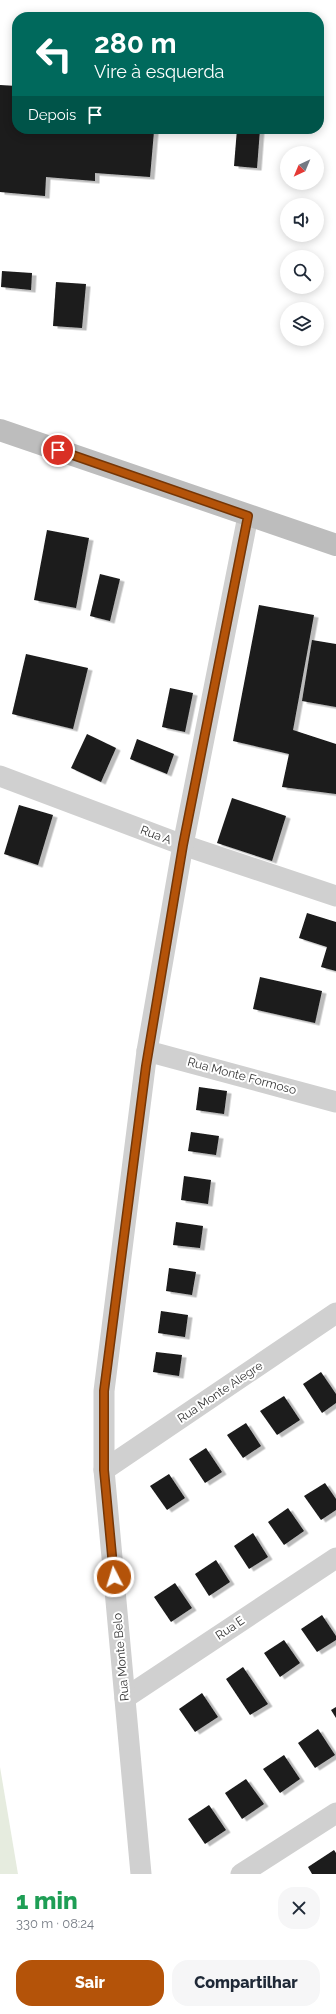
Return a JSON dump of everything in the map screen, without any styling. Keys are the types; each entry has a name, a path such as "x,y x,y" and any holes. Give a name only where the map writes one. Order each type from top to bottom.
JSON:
{"main road":[{"path":"0,430 336,545"}],"street":[{"name":"Rua Monte Belo","path":"141,1874 104,1470 104,1391 148,1050 183,845 248,516"},
{"name":"Rua A","path":"0,776 183,845 336,896"},
{"name":"Rua Monte Formoso","path":"148,1050 336,1102"},
{"name":"Rua Monte Alegre","path":"104,1470 336,1313"},
{"name":"Rua E","path":"125,1698 336,1558"},
{"path":"241,1874 336,1812"}],"shaded area":[{"path":"0,1767 18,1874 0,1874"}],"building":[{"path":"0,85 12,86 12,134 154,134 150,177 95,173 95,181 46,177 45,196 0,192"},
{"path":"237,134 260,134 257,168 234,166"},
{"path":"2,271 32,273 31,290 1,287"},
{"path":"56,282 86,284 82,328 53,326"},
{"path":"47,530 89,538 76,608 34,600"},
{"path":"100,574 120,579 110,621 90,616"},
{"path":"259,605 314,615 293,730 336,744 336,794 282,787 289,754 233,741"},
{"path":"312,640 336,644 336,707 302,701"},
{"path":"26,654 88,668 73,729 12,714"},
{"path":"170,688 193,693 185,732 162,727"},
{"path":"87,734 116,748 101,782 71,768"},
{"path":"137,739 174,754 167,774 130,759"},
{"path":"232,798 286,816 272,861 217,843"},
{"path":"19,805 53,815 38,865 4,854"},
{"path":"307,913 336,922 336,971 321,967 327,947 299,938"},
{"path":"260,977 322,991 315,1023 253,1009"},
{"path":"199,1087 227,1091 224,1114 196,1110"},
{"path":"191,1132 219,1136 216,1155 188,1151"},
{"path":"184,1176 211,1180 208,1204 181,1200"},
{"path":"176,1222 203,1226 200,1248 173,1245"},
{"path":"169,1268 196,1272 192,1295 166,1291"},
{"path":"161,1311 188,1315 185,1337 158,1333"},
{"path":"156,1352 182,1355 179,1376 153,1372"},
{"path":"321,1372 336,1394 336,1403 322,1413 303,1384"},
{"path":"284,1396 300,1420 277,1435 260,1411"},
{"path":"246,1423 261,1446 243,1458 227,1435"},
{"path":"206,1448 222,1472 205,1483 189,1459"},
{"path":"169,1474 185,1498 167,1510 150,1486"},
{"path":"325,1483 336,1499 336,1510 321,1520 304,1496"},
{"path":"288,1508 304,1531 284,1545 268,1522"},
{"path":"253,1533 268,1557 249,1569 234,1546"},
{"path":"216,1560 230,1582 209,1596 195,1574"},
{"path":"175,1583 192,1608 171,1622 154,1597"},
{"path":"322,1615 336,1636 336,1640 317,1652 301,1629"},
{"path":"284,1640 300,1663 280,1677 264,1653"},
{"path":"243,1667 268,1704 250,1715 226,1679"},
{"path":"202,1693 218,1717 195,1732 179,1709"},
{"path":"336,1707 336,1718 331,1710"},
{"path":"318,1729 335,1755 315,1768 298,1743"},
{"path":"284,1755 300,1779 280,1793 263,1769"},
{"path":"246,1779 264,1804 242,1819 225,1793"},
{"path":"209,1805 226,1830 205,1844 188,1819"},
{"path":"334,1850 336,1853 336,1874 312,1874 308,1867"}],"route":[{"path":"58,450 248,516 183,845 150,1036 104,1391 104,1470 114,1577"}]}
